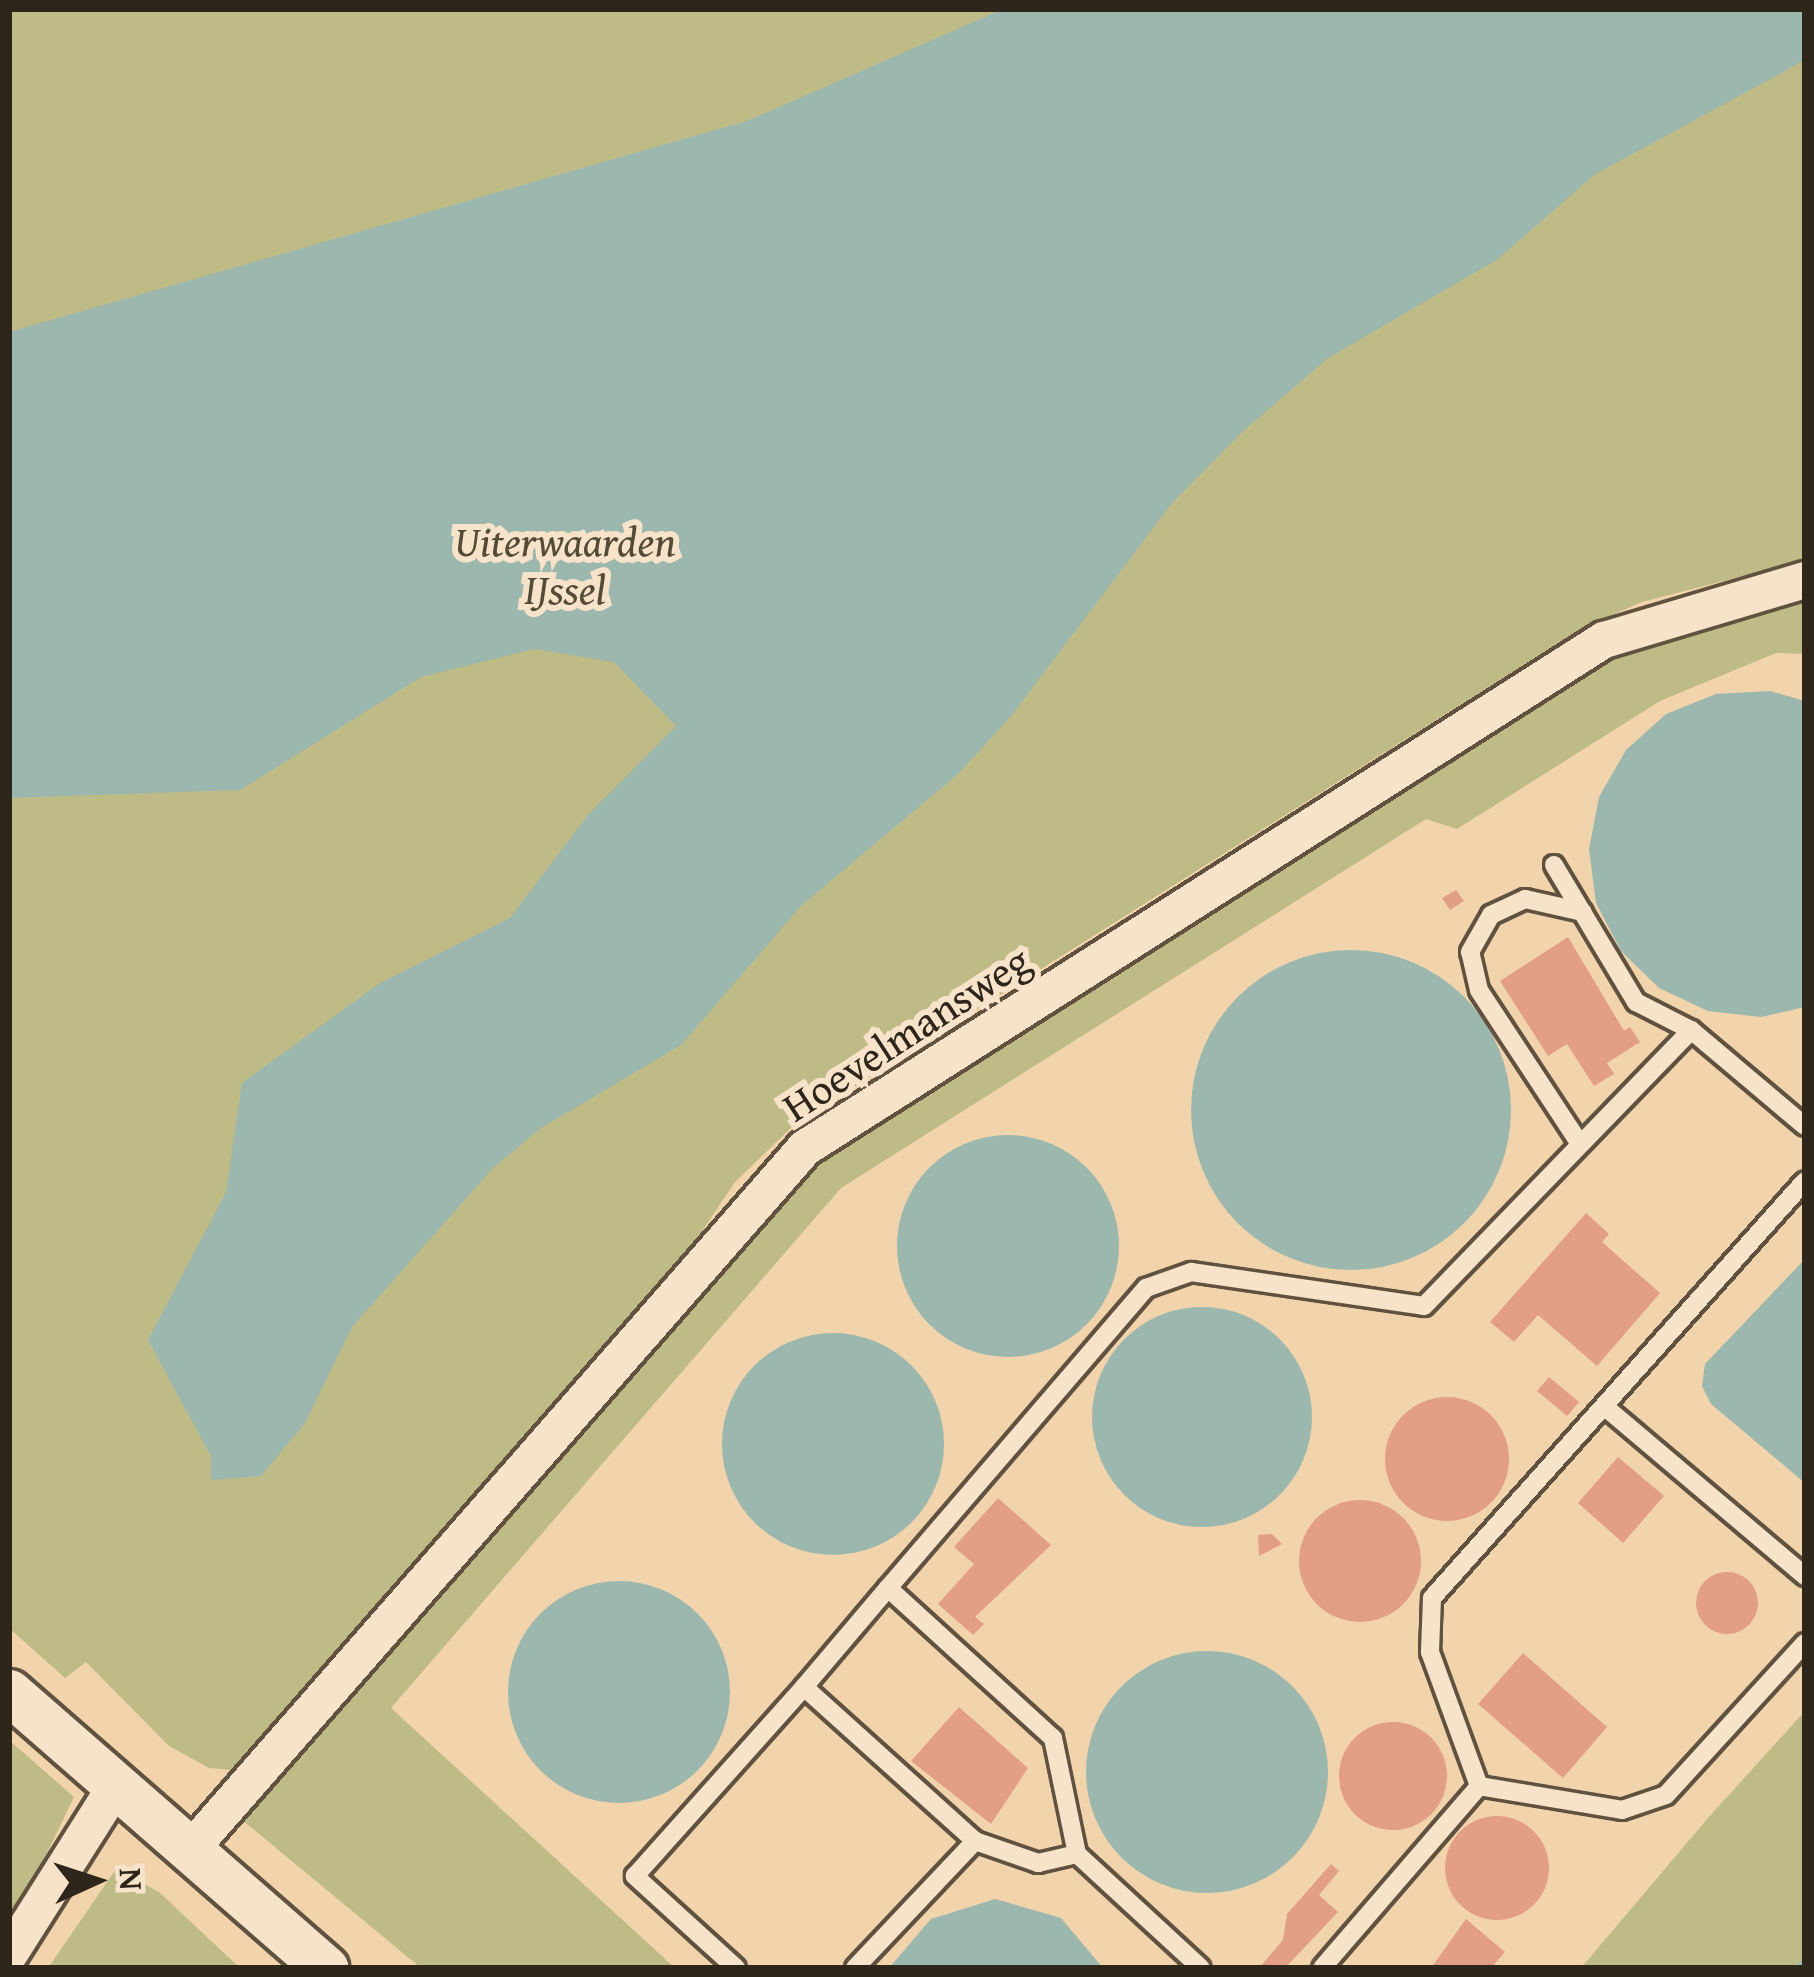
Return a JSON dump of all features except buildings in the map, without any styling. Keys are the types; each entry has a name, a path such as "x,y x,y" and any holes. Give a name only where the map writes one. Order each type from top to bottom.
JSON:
{"street":[{"name":"Hoevelmansweg","path":"190,1850 806,1148 1604,640 1805,580"},
{"path":"9,1692 325,1968"},
{"path":"9,1955 116,1786"}],"lane":[{"path":"1555,865 1636,1002 1690,1030 1805,1126"},
{"path":"1580,1144 1479,990 1470,952 1491,914 1525,898 1583,912"},
{"path":"736,1968 635,1876 804,1687 1145,1288 1191,1273 1424,1306 1690,1030"},
{"path":"1479,1786 1430,1652 1432,1598 1805,1180"},
{"path":"1605,1407 1805,1576"},
{"path":"888,1588 1053,1738 1077,1854 1202,1968"},
{"path":"1479,1786 1622,1810 1666,1795 1805,1643"},
{"path":"804,1687 975,1841 1038,1863 1077,1854"},
{"path":"1322,1968 1479,1786"},
{"path":"855,1968 975,1841"}],"green space":[{"name":"Uiterwaarden IJssel","path":"9,9 1805,9 1805,560 1642,602 1582,628 795,1124 735,1182 643,1319 244,1762 249,1749 231,1770 209,1768 169,1746 86,1662 65,1678 9,1628"},
{"path":"1805,598 1805,654 1776,653 1660,701 1457,829 1426,819 841,1188 391,1708 675,1968 421,1968 241,1819 791,1176 1600,660"},
{"path":"1805,1711 1805,1968 1581,1968 1708,1818"},
{"path":"9,1740 74,1797 9,1932"},
{"path":"116,1869 159,1892 240,1968 48,1968"}],"water":[{"path":"1003,9 1805,9 1805,60 1594,175 1498,259 1328,358 1242,432 1172,503 1012,715 959,773 801,906 681,1045 541,1128 493,1168 352,1327 305,1423 261,1476 211,1480 211,1456 148,1340 226,1192 242,1083 380,983 510,918 588,815 676,726 614,662 534,649 421,677 240,790 9,798 9,332 747,121"},
{"path":"1770,691 1805,701 1805,1007 1761,1017 1708,1011 1659,988 1621,951 1596,903 1589,849 1599,797 1626,750 1666,714 1716,694"},
{"path":"1351,950 1412,962 1464,997 1499,1049 1511,1110 1499,1171 1464,1223 1412,1258 1351,1270 1290,1258 1238,1223 1203,1171 1191,1110 1203,1049 1238,997 1290,962"},
{"path":"1008,1135 1050,1144 1086,1168 1110,1204 1119,1246 1110,1288 1086,1324 1050,1348 1008,1357 966,1348 930,1324 906,1288 897,1246 906,1204 930,1168 966,1144"},
{"path":"1805,1259 1805,1483 1711,1404 1702,1386 1705,1364"},
{"path":"1202,1307 1244,1315 1280,1339 1304,1375 1312,1417 1304,1459 1280,1495 1244,1519 1202,1527 1160,1519 1124,1495 1100,1459 1092,1417 1100,1375 1124,1339 1160,1315"},
{"path":"833,1333 876,1341 912,1365 936,1401 944,1444 936,1487 912,1523 876,1547 833,1555 790,1547 754,1523 730,1487 722,1444 730,1401 754,1365 790,1341"},
{"path":"619,1581 662,1589 698,1613 722,1649 730,1692 722,1735 698,1771 662,1795 619,1803 576,1795 540,1771 516,1735 508,1692 516,1649 540,1613 576,1589"},
{"path":"1207,1651 1253,1660 1293,1686 1319,1726 1328,1772 1319,1818 1293,1858 1253,1884 1207,1893 1161,1884 1121,1858 1095,1818 1086,1772 1095,1726 1121,1686 1161,1660"},
{"path":"995,1899 1061,1918 1103,1968 889,1968 931,1919"}],"waterway":[{"path":"1802,1968 1805,1965"}]}
